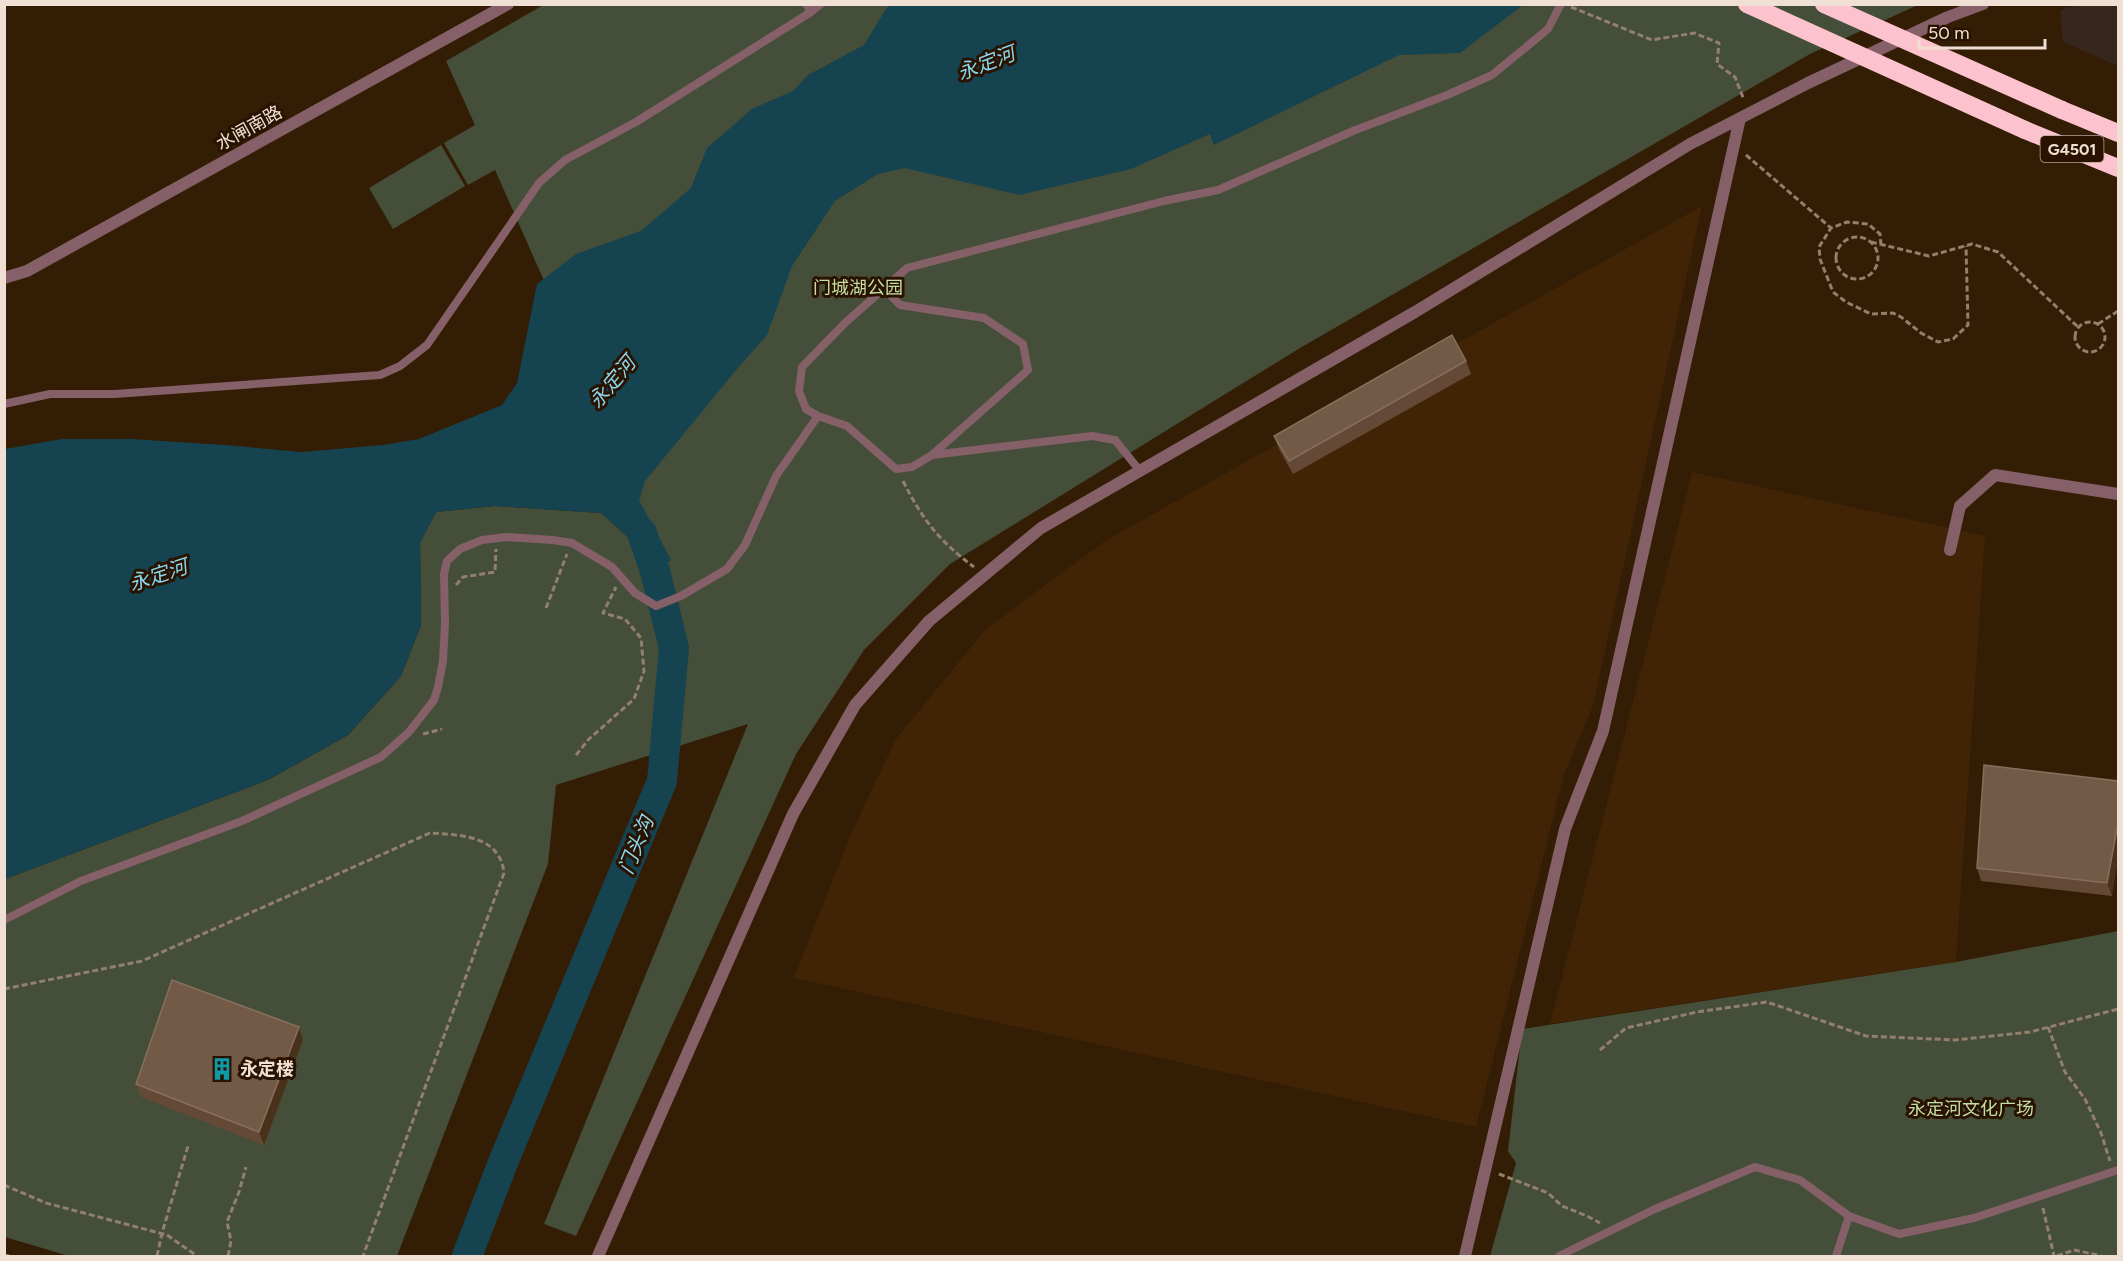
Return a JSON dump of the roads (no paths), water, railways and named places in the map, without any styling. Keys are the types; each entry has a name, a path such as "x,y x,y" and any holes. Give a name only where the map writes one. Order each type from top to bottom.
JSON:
{"highway":[{"name":"G4501","path":"1746,4 2025,130 2118,168"},
{"name":"G4501","path":"1824,4 2118,133"}],"street":[{"name":"水闸南路","path":"4,278 27,272 508,4"},
{"path":"598,1257 793,814 855,705 929,621 1041,528 1415,312 1690,144 1808,83 1937,22 1983,4"},
{"path":"1465,1257 1565,829 1603,730 1734,144 1745,116"},
{"path":"1950,550 1960,506 1995,475 2118,494"}],"lane":[{"path":"806,4 811,12"},
{"path":"4,404 50,394 115,393 380,375 400,366 427,345 539,183 565,160 636,122 821,4"},
{"path":"884,289 900,305 984,318 1023,344 1028,370 932,455 912,467 896,468 847,426 818,416 806,409 799,391 802,367 845,322 907,268 1164,201 1218,190 1353,131 1492,75 1548,29 1563,4"},
{"path":"4,920 81,881 242,821 381,757 409,732 434,700 443,661 444,574 447,561 460,549 482,540 497,538 572,543 612,567 635,593 656,606 681,596 727,569 745,545 776,476 818,416"},
{"path":"932,455 1092,436 1115,440 1140,471"},
{"path":"1559,1257 1655,1209 1755,1167 1800,1180 1849,1216 1899,1234 1974,1218 2116,1170"},
{"path":"1836,1257 1849,1216"}],"water":[{"name":"永定河","path":"891,4 1523,5 1460,53 1399,55 1214,145 1210,134 1131,169 1019,195 905,168 878,174 835,201 792,266 767,335 645,481 639,500 671,560 655,570 641,573 628,537 601,513 495,506 436,512 420,543 421,625 401,676 348,735 268,780 5,879 5,449 62,439 131,439 302,452 383,445 419,439 502,405 517,383 537,284 576,254 641,231 691,188 707,148 752,109 793,91 808,75 864,45"}],"waterway":[{"name":"门头沟","path":"467,1256 504,1160 662,781 674,648 655,571 642,533"}],"place":[{"name":"永定楼","path":"222,1069"}],"park label":[{"name":"门城湖公园","path":"858,288"},
{"name":"永定河文化广场","path":"1971,1109"}]}
